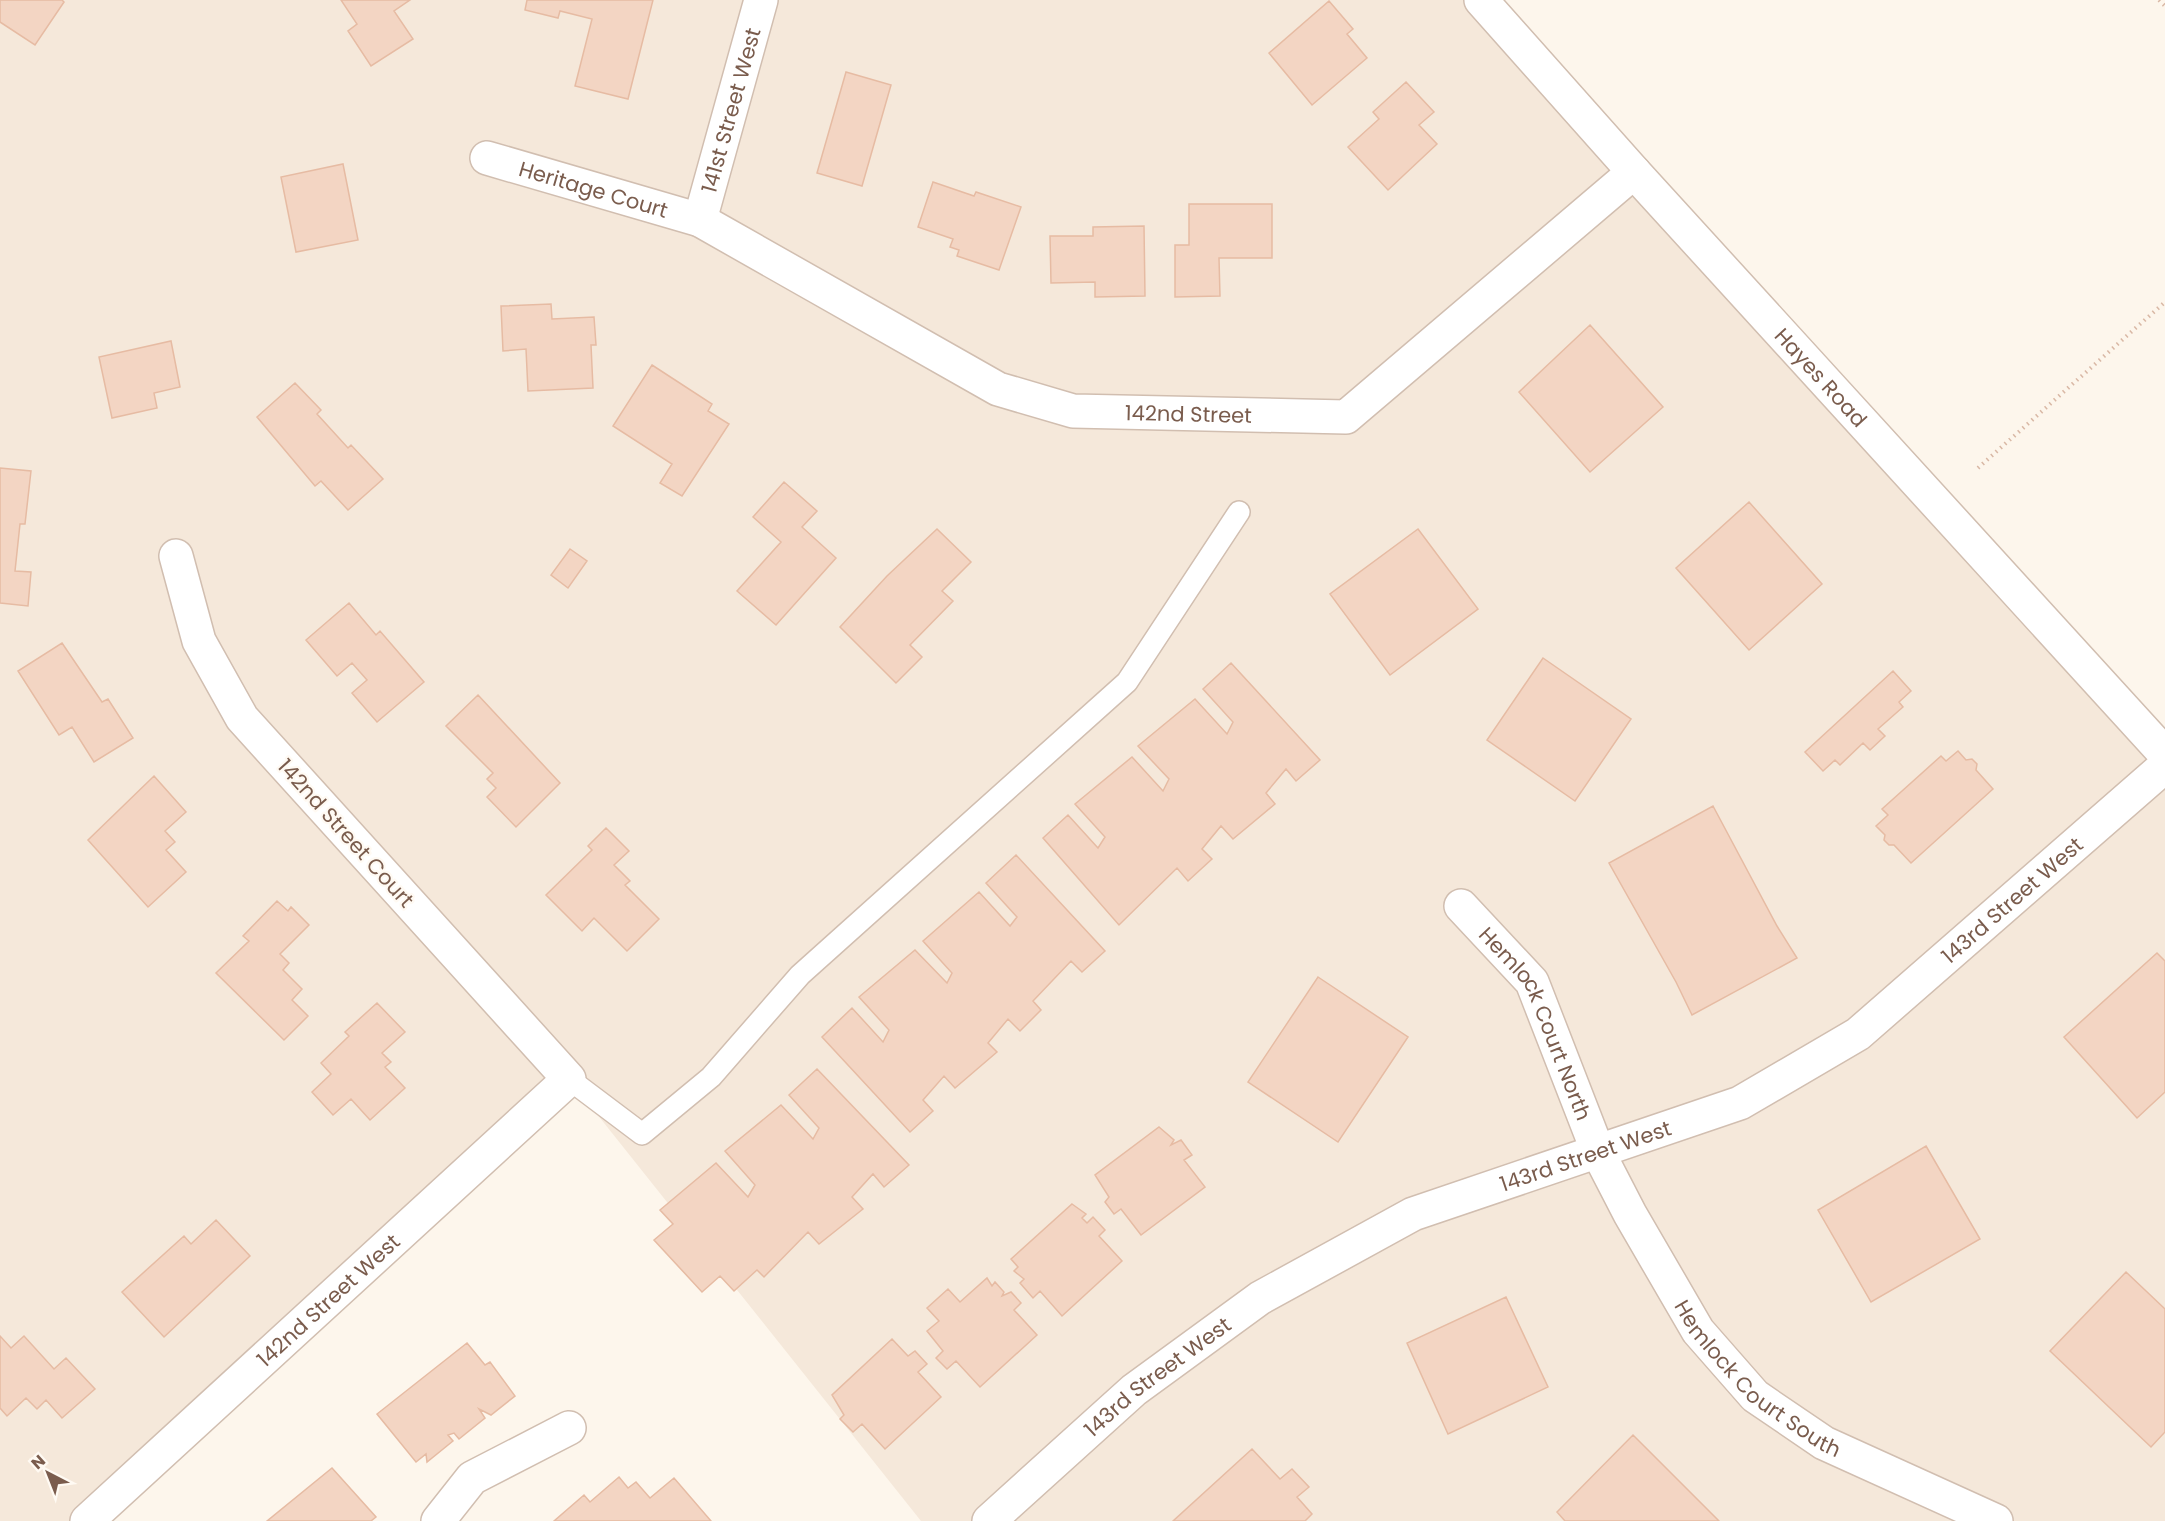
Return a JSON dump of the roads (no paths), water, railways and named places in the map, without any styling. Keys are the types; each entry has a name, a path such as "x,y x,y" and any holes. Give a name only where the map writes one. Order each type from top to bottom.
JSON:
{"street":[{"name":"141st Street West","path":"700,220 761,0"},
{"name":"Hayes Road","path":"1481,0 1634,172 2165,754"},
{"name":"Heritage Court","path":"486,158 700,220"},
{"name":"142nd Street","path":"700,220 999,390 1074,411 1346,417 1634,172"},
{"name":"142nd Street Court","path":"176,556 199,641 242,718 569,1079"},
{"name":"143rd Street West","path":"989,1521 1134,1390 1260,1298 1413,1214 1740,1103 1858,1034 2165,766"},
{"name":"Hemlock Court North","path":"1461,906 1532,982 1598,1152"},
{"name":"142nd Street West","path":"87,1521 569,1079"},
{"name":"Hemlock Court South","path":"1598,1152 1630,1214 1698,1330 1755,1396 1824,1443 1996,1521"},
{"path":"438,1521 472,1478 569,1428"}],"lane":[{"path":"569,1079 642,1134 711,1077 800,975 1127,682 1239,512"}]}
